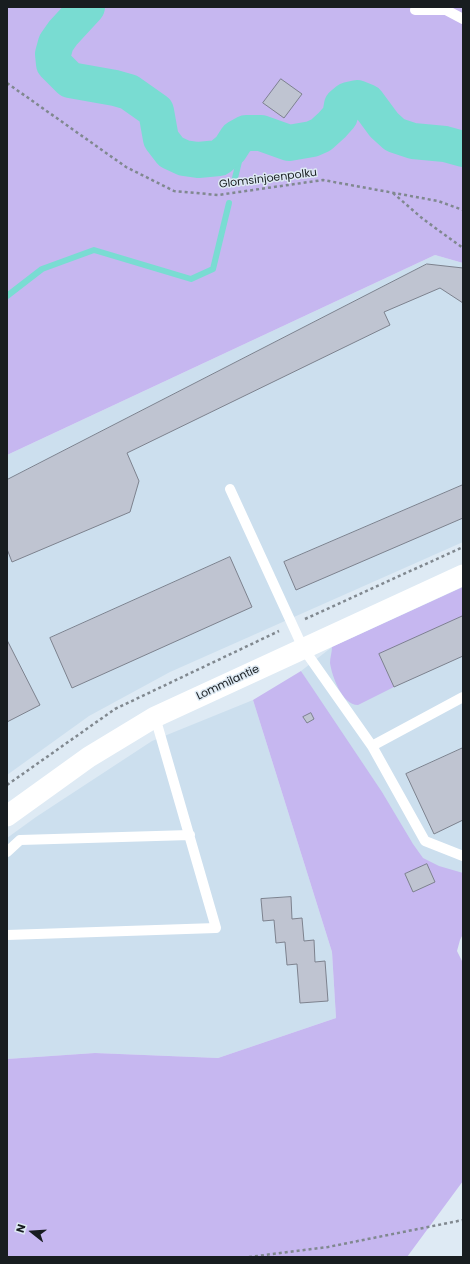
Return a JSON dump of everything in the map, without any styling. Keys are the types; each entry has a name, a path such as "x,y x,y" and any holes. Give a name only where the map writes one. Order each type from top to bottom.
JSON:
{"street":[{"name":"Lommilantie","path":"7,816 89,757 155,716 463,575"}],"lane":[{"path":"415,10 446,10 463,19"},
{"path":"230,489 304,648 372,746 425,841 463,856"},
{"path":"372,746 463,697"},
{"path":"7,935 216,928 155,716"},
{"path":"7,852 20,840 190,834"}],"path":[{"name":"Glomsinjoenpolku","path":"7,83 126,167 174,191 218,195 323,180 438,201 463,210"},
{"path":"392,193 463,248"},
{"path":"249,1257 328,1247 463,1220"}],"shaded area":[{"path":"7,7 463,7 463,263 435,255 7,455"},
{"path":"435,255 463,263 463,542 170,672 89,716 7,775 7,455"},
{"path":"463,587 463,933 301,671 332,647"},
{"path":"463,587 463,616 394,687 358,705 352,704 347,700 339,689 333,675 330,663 332,647"},
{"path":"301,671 382,792 423,858 439,866 463,873 463,934 457,951 463,963 463,1181 407,1257 7,1257 7,1059 95,1053 218,1058 336,1018 332,952 253,700"},
{"path":"253,700 332,952 336,1018 218,1058 95,1053 7,1059 7,838 36,817 152,741"}],"building":[{"path":"281,79 302,94 284,118 263,103"},
{"path":"427,264 463,268 463,303 440,288 384,312 390,325 127,453 139,481 130,512 12,562 7,549 7,480"},
{"path":"463,485 463,518 296,590 284,562"},
{"path":"230,557 252,607 72,688 50,638"},
{"path":"463,616 463,656 394,687 379,654"},
{"path":"7,640 40,705 7,722"},
{"path":"311,713 314,719 307,723 303,717"},
{"path":"463,748 463,820 434,834 406,774"},
{"path":"427,864 435,882 413,892 405,874"},
{"path":"291,897 292,919 302,918 304,941 314,940 315,962 325,961 328,1001 300,1003 297,964 287,965 285,942 276,943 274,920 263,921 261,899"}],"waterway":[{"path":"87,7 63,33 56,43 53,54 54,64 70,80 129,92 156,111 161,139 171,152 184,158 198,160 219,158 230,149 237,138 246,133 261,133 289,143 312,139 321,135 340,116 342,105 348,100 357,98 367,102 384,125 395,135 413,141 445,144 463,149"},
{"path":"234,182 246,133"},
{"path":"7,296 42,269 94,250 191,279 213,269 229,203"}]}
